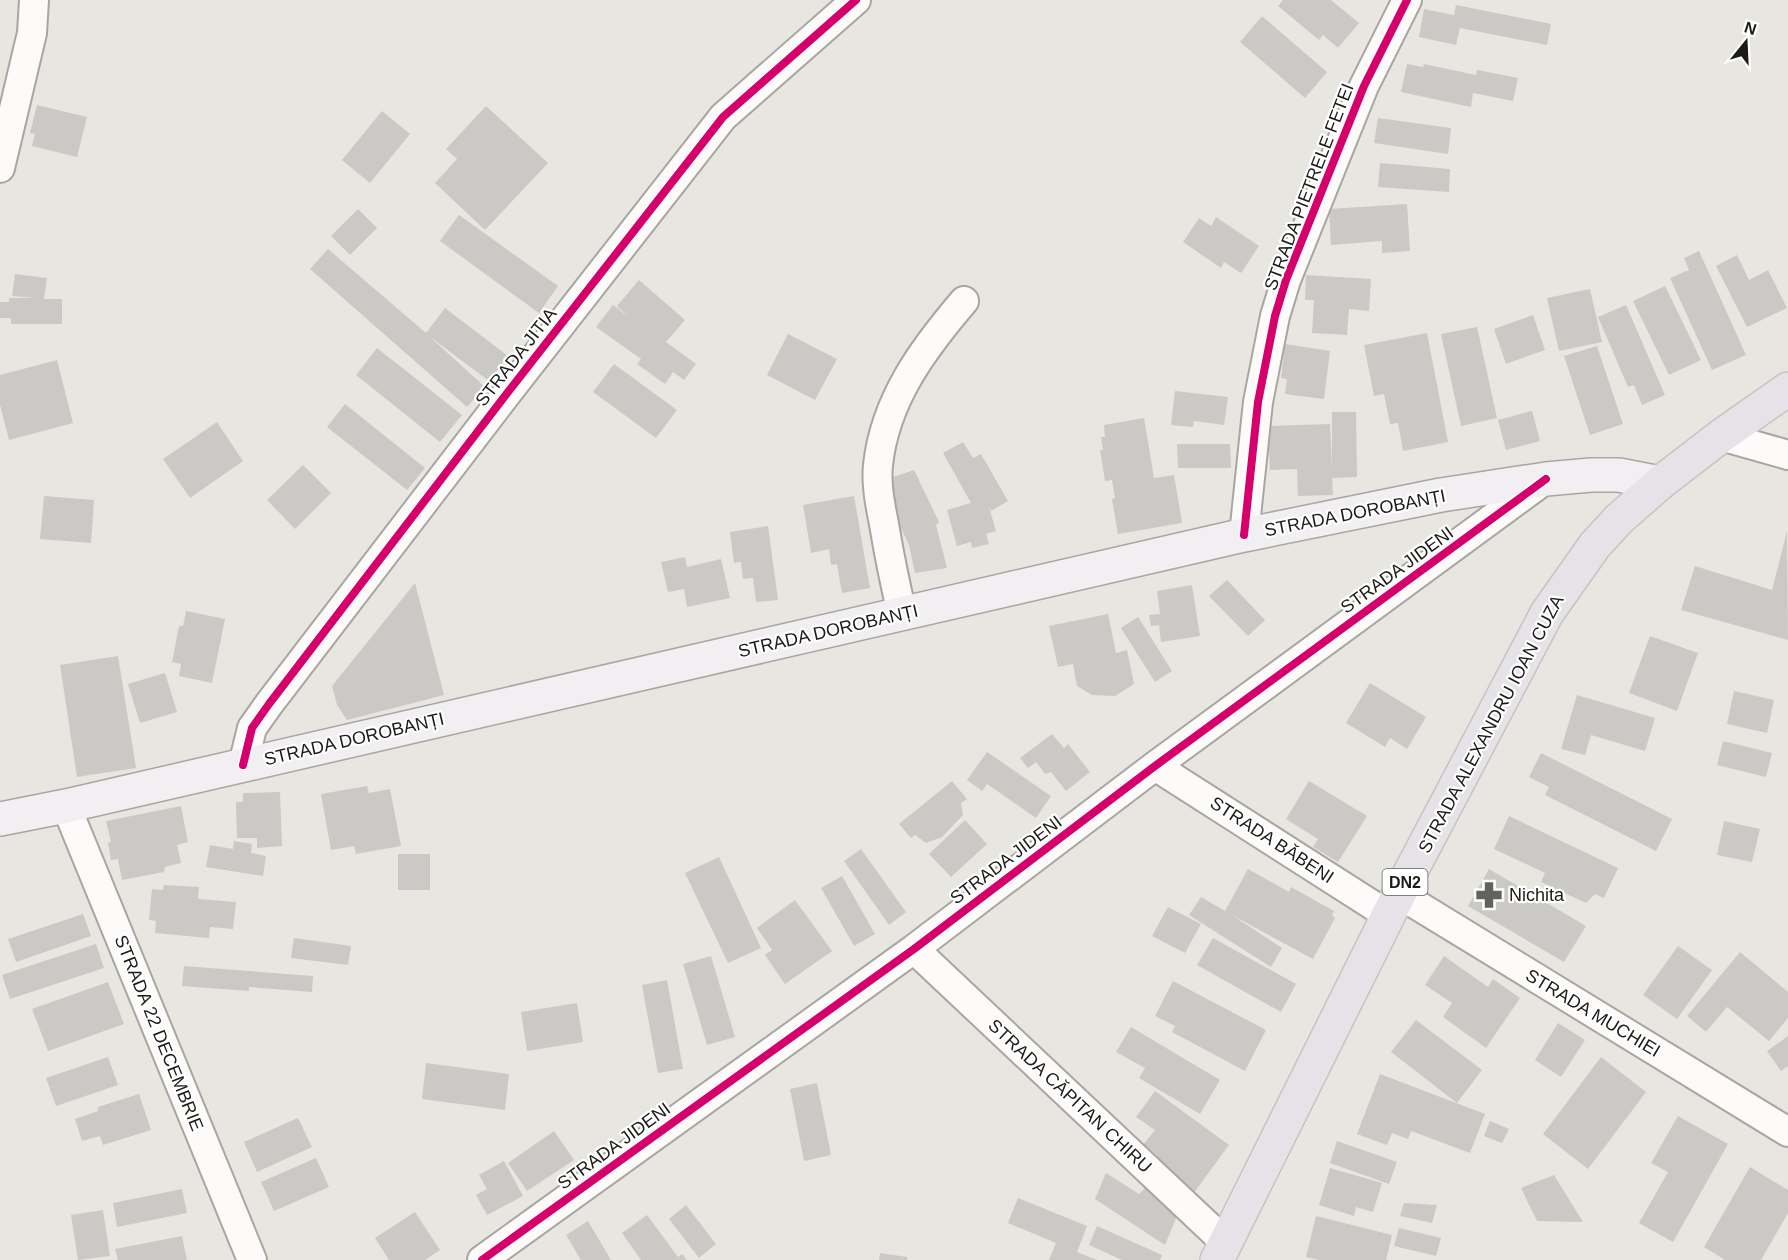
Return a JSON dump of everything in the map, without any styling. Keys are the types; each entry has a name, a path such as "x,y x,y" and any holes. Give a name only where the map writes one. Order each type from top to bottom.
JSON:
{"main road":[{"name":"DN2","path":"1659,483 1788,388"},
{"name":"STRADA DOROBANȚI","path":"0,819 66,806 1244,535 1441,495 1546,479 1591,475 1619,475 1659,483"},
{"name":"STRADA ALEXANDRU IOAN CUZA","path":"1221,1251 1394,904 1547,613 1595,545 1619,519 1659,483"}],"street":[{"path":"0,168 32,33 34,0"},
{"name":"STRADA JITIA","path":"243,765 252,728 268,704 515,382 723,117 856,0"},
{"name":"STRADA PIETRELE FETEI","path":"1244,535 1258,402 1281,298 1364,86 1407,0"},
{"path":"902,613 878,488 880,454 891,409 899,393 936,334 964,301"},
{"path":"1721,436 1788,455"},
{"name":"STRADA JIDENI","path":"482,1260 914,948 1155,766 1546,479"},
{"name":"STRADA BĂBENI","path":"1155,766 1394,904"},
{"name":"STRADA 22 DECEMBRIE","path":"66,806 252,1260"},
{"name":"STRADA MUCHIEI","path":"1394,904 1788,1132"},
{"name":"STRADA CĂPITAN CHIRU","path":"914,948 1221,1251"}],"building":[{"path":"1283,0 1331,0 1359,23 1338,48 1323,35 1319,40 1278,6"},
{"path":"1456,5 1551,24 1547,45 1460,28 1456,45 1419,37 1424,9 1454,15"},
{"path":"1262,16 1327,72 1305,98 1240,42"},
{"path":"1407,64 1423,67 1424,64 1476,75 1477,70 1518,78 1513,101 1473,93 1471,107 1401,92"},
{"path":"37,105 87,117 77,157 32,146 35,134 30,133"},
{"path":"486,106 548,163 485,230 435,183 457,159 446,149"},
{"path":"382,111 410,134 370,183 342,160"},
{"path":"1378,118 1451,128 1448,154 1374,143"},
{"path":"1380,163 1450,169 1449,192 1378,187"},
{"path":"1407,204 1410,251 1382,253 1382,241 1331,245 1329,209"},
{"path":"358,209 377,228 350,255 331,236"},
{"path":"459,215 558,286 539,313 440,241"},
{"path":"1216,217 1259,246 1241,273 1224,262 1221,268 1183,242 1199,218 1211,226"},
{"path":"328,249 426,333 445,308 508,356 489,381 429,336 485,387 467,407 310,269"},
{"path":"1699,251 1746,355 1712,370 1670,278 1689,270 1684,258"},
{"path":"1737,255 1749,280 1768,270 1787,308 1747,327 1716,266"},
{"path":"15,274 47,278 44,299 62,299 62,324 11,324 11,318 0,318 0,302 9,302 9,298 36,298 12,296"},
{"path":"1306,275 1371,279 1369,311 1349,309 1347,335 1312,333 1314,300 1305,300"},
{"path":"639,280 685,320 666,342 696,364 684,380 673,372 665,384 637,364 641,359 596,327 613,305 629,317 617,306"},
{"path":"1665,286 1701,360 1669,375 1633,301"},
{"path":"1590,289 1602,342 1559,351 1547,298"},
{"path":"1626,305 1665,395 1642,405 1634,385 1628,387 1598,317"},
{"path":"1533,315 1545,350 1506,364 1494,329"},
{"path":"1477,327 1497,418 1461,426 1441,334"},
{"path":"1427,333 1448,442 1403,451 1398,423 1390,424 1384,394 1374,396 1364,345"},
{"path":"788,334 837,359 815,400 767,375"},
{"path":"1285,344 1330,351 1324,399 1285,394 1287,379 1281,378"},
{"path":"1597,346 1623,424 1590,435 1564,356"},
{"path":"377,348 462,415 440,442 356,375"},
{"path":"57,360 73,423 9,440 0,405 0,375"},
{"path":"614,364 677,410 656,438 593,392"},
{"path":"1175,391 1228,397 1224,425 1194,421 1193,427 1171,425"},
{"path":"345,404 425,468 407,490 327,427"},
{"path":"1532,411 1540,441 1506,450 1498,420"},
{"path":"1332,412 1356,412 1357,477 1332,478 1333,495 1298,496 1297,469 1270,470 1268,426 1330,424 1332,468"},
{"path":"1144,418 1154,478 1174,475 1182,523 1118,534 1112,499 1115,498 1112,480 1105,481 1100,450 1103,450 1101,437 1105,437 1104,425"},
{"path":"217,422 243,461 190,498 163,459"},
{"path":"963,442 973,458 981,454 1008,501 991,511 988,504 996,531 986,534 989,544 972,548 971,542 957,546 947,510 971,503 943,453"},
{"path":"1177,444 1230,444 1231,468 1178,468"},
{"path":"303,465 331,493 295,529 267,500"},
{"path":"914,470 939,522 936,525 947,568 915,573 909,545 885,494 894,490 890,478"},
{"path":"44,496 94,500 91,543 40,539"},
{"path":"854,496 870,588 842,593 837,564 831,565 829,549 811,553 803,505"},
{"path":"768,526 778,600 756,602 753,578 743,579 741,562 734,563 730,532"},
{"path":"1787,531 1788,640 1681,610 1695,566 1772,590"},
{"path":"685,557 687,567 721,559 730,598 687,607 684,589 668,592 661,562"},
{"path":"1227,580 1265,620 1248,636 1209,596"},
{"path":"415,583 444,695 347,720 337,705 332,686"},
{"path":"1192,585 1200,636 1161,642 1159,625 1151,626 1149,615 1160,614 1157,591"},
{"path":"186,611 225,619 212,683 179,676 181,664 172,662 179,626 183,626"},
{"path":"1108,614 1116,653 1127,650 1134,684 1115,696 1092,695 1077,686 1073,664 1058,667 1049,626"},
{"path":"1138,617 1172,671 1155,682 1121,628"},
{"path":"1650,636 1698,653 1677,711 1629,693"},
{"path":"118,656 136,768 77,777 60,665"},
{"path":"165,673 177,712 140,723 128,684"},
{"path":"1370,683 1426,717 1407,749 1390,738 1385,747 1346,723"},
{"path":"1734,691 1774,700 1767,733 1727,724"},
{"path":"1577,695 1655,718 1645,751 1591,735 1585,755 1561,749"},
{"path":"1052,734 1064,748 1068,744 1090,772 1066,791 1051,772 1045,774 1036,762 1028,768 1020,758"},
{"path":"1723,741 1772,753 1766,777 1717,765"},
{"path":"987,752 1051,796 1036,818 987,784 982,791 967,780"},
{"path":"1541,753 1672,819 1656,851 1545,795 1549,787 1529,777"},
{"path":"952,781 967,799 961,803 963,815 942,837 926,843 915,835 911,838 899,824"},
{"path":"1309,781 1367,816 1338,862 1313,847 1318,839 1286,819"},
{"path":"367,786 369,793 390,789 401,846 356,854 354,846 331,850 321,794"},
{"path":"280,792 282,846 257,848 257,838 237,838 236,802 243,802 243,793"},
{"path":"181,806 188,842 177,845 181,863 165,867 164,872 122,880 118,859 111,860 108,843 111,842 106,821"},
{"path":"1509,816 1618,868 1604,898 1595,894 1586,903 1541,882 1545,873 1494,849"},
{"path":"965,820 987,844 951,877 929,854"},
{"path":"1724,821 1760,829 1752,862 1717,855"},
{"path":"234,841 252,844 251,853 266,856 263,876 206,867 210,845 233,849"},
{"path":"861,849 906,912 889,925 844,861"},
{"path":"398,854 430,854 430,890 398,890"},
{"path":"719,857 761,948 728,963 685,873"},
{"path":"1248,869 1289,892 1291,887 1334,911 1332,915 1335,918 1313,959 1232,915 1282,948 1271,967 1189,915 1201,897 1225,911"},
{"path":"1489,869 1586,926 1564,962 1468,906"},
{"path":"842,876 875,934 854,946 821,888"},
{"path":"164,885 199,887 198,899 236,902 233,929 210,927 209,938 155,933 156,921 149,920 152,889 163,890"},
{"path":"795,900 832,951 785,984 765,955 772,950 757,928"},
{"path":"1168,907 1201,924 1185,953 1152,936"},
{"path":"83,914 91,936 16,962 8,939"},
{"path":"294,938 351,946 348,965 291,958"},
{"path":"1213,938 1296,984 1281,1012 1197,965"},
{"path":"96,944 104,968 10,999 2,975"},
{"path":"1678,946 1712,970 1677,1019 1643,995"},
{"path":"1740,952 1788,992 1788,1018 1769,1041 1727,1007 1706,1032 1687,1016"},
{"path":"711,956 735,1037 707,1045 683,964"},
{"path":"1444,956 1488,987 1493,979 1520,998 1486,1048 1443,1017 1452,1003 1425,985"},
{"path":"184,966 313,976 312,992 249,987 249,991 182,986"},
{"path":"667,980 683,1069 658,1073 642,985"},
{"path":"1173,981 1266,1030 1245,1071 1172,1032 1175,1026 1155,1016"},
{"path":"108,982 124,1024 48,1051 32,1009"},
{"path":"577,1003 583,1042 527,1051 521,1012"},
{"path":"1416,1020 1482,1070 1457,1103 1391,1052"},
{"path":"1558,1023 1585,1040 1561,1077 1535,1060"},
{"path":"1131,1027 1220,1080 1200,1114 1139,1078 1145,1068 1116,1052"},
{"path":"1788,1036 1788,1066 1781,1071 1767,1051"},
{"path":"108,1057 118,1085 56,1106 46,1078"},
{"path":"1601,1057 1646,1092 1588,1169 1543,1134"},
{"path":"426,1063 509,1074 505,1110 422,1099"},
{"path":"1380,1074 1485,1114 1470,1153 1411,1131 1408,1139 1392,1133 1387,1145 1357,1134"},
{"path":"817,1083 831,1155 804,1161 790,1089"},
{"path":"1155,1091 1229,1145 1193,1194 1151,1163 1157,1155 1143,1145 1155,1130 1136,1117"},
{"path":"139,1094 151,1130 103,1145 100,1136 82,1141 75,1119 98,1111 98,1107"},
{"path":"1678,1116 1728,1144 1673,1242 1639,1223 1668,1172 1651,1163"},
{"path":"298,1118 312,1147 257,1172 244,1142"},
{"path":"1490,1121 1509,1129 1502,1143 1484,1136"},
{"path":"554,1131 574,1160 527,1191 508,1163"},
{"path":"1337,1141 1397,1162 1389,1184 1330,1163"},
{"path":"316,1158 329,1187 274,1211 261,1182"},
{"path":"504,1161 523,1196 487,1215 476,1195 487,1189 479,1175"},
{"path":"1750,1167 1788,1190 1788,1213 1761,1260 1725,1260 1704,1247"},
{"path":"1330,1168 1382,1183 1373,1212 1356,1207 1354,1216 1319,1205"},
{"path":"1106,1173 1139,1194 1146,1187 1177,1216 1165,1245 1095,1199"},
{"path":"1554,1175 1583,1222 1537,1221 1521,1188"},
{"path":"182,1189 187,1213 117,1227 113,1203"},
{"path":"1018,1198 1087,1226 1077,1252 1097,1260 1049,1260 1056,1243 1008,1223"},
{"path":"1404,1203 1437,1205 1432,1223 1400,1216"},
{"path":"686,1205 716,1244 699,1258 669,1219"},
{"path":"103,1210 110,1256 78,1260 71,1215"},
{"path":"415,1212 440,1250 425,1260 389,1260 375,1238"},
{"path":"647,1215 678,1257 682,1254 687,1260 641,1260 622,1233"},
{"path":"1316,1216 1392,1235 1386,1260 1319,1260 1306,1257"},
{"path":"588,1221 611,1260 581,1260 566,1235"},
{"path":"1097,1226 1162,1255 1160,1260 1122,1260 1089,1245"},
{"path":"1399,1228 1441,1238 1436,1256 1394,1246"},
{"path":"182,1236 187,1260 118,1260 115,1249"},
{"path":"880,1253 907,1257 907,1260 879,1260"}],"cycle path":[{"path":"243,765 252,728 269,704 508,392 723,117 856,0"},
{"path":"1244,535 1258,402 1275,316 1286,280 1364,86 1407,0"},
{"path":"482,1260 914,949 1155,766 1546,479"}],"place":[{"name":"Nichita","path":"1489,895"}]}
